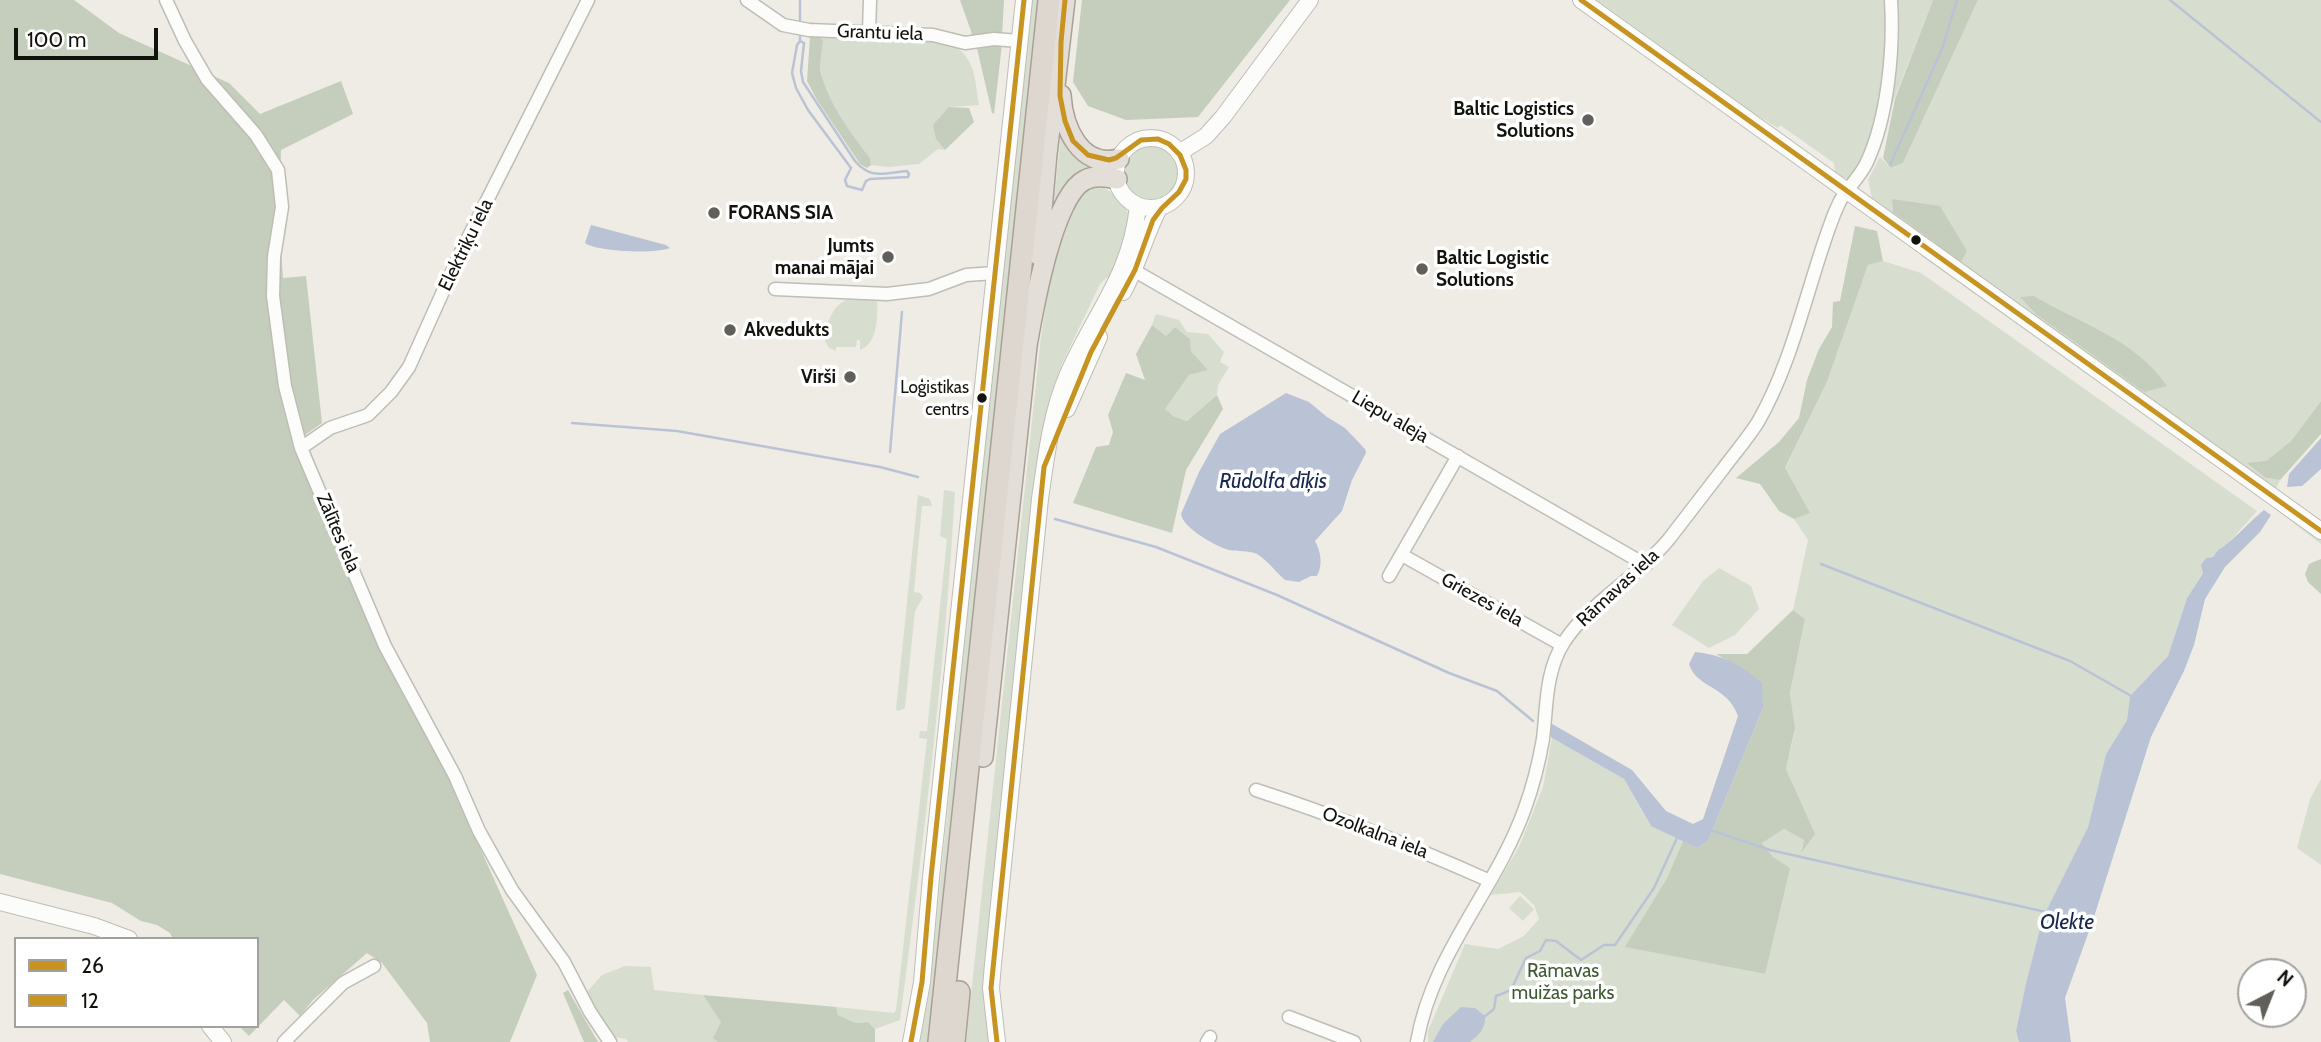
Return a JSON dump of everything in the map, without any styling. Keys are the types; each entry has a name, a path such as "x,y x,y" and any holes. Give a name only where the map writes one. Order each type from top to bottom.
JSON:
{"highway":[{"path":"939,1042 1049,0"},
{"path":"1034,309 1065,0"},
{"path":"1058,56 1062,111 1073,140 1089,155 1106,160 1119,159"},
{"path":"954,1042 1027,346 1050,245 1069,197 1084,180 1099,176 1117,179"}],"main road":[{"path":"911,1042 922,982 1024,0"},
{"path":"1179,153 1206,136 1223,117 1310,0"},
{"path":"1581,0 2321,531"},
{"path":"1145,138 1162,140 1179,153 1184,162 1185,183 1173,201 1159,208 1138,206 1125,196 1117,179 1119,159 1132,144 1145,138"},
{"path":"997,1042 991,988 993,964 1040,499 1050,432 1064,386 1125,265 1133,239 1138,206"},
{"path":"1047,457 1085,366 1135,271 1151,223 1159,208"},
{"path":"0,902 94,926 124,937"}],"street":[{"name":"Zālītes iela","path":"166,0 207,79 256,135 278,170 282,207 274,257 273,296 285,386 301,448 385,646 512,890 565,962 590,1012 610,1042"},
{"name":"Elektriķu iela","path":"301,448 330,428 368,415 391,392 409,367 458,256 588,0"},
{"name":"Grantu iela","path":"747,0 783,24 809,30 933,35 965,43 994,39 1019,41"},
{"path":"869,32 870,0"},
{"name":"Rāmavas iela","path":"1417,1042 1430,993 1447,955 1490,881 1526,806 1542,740 1550,674 1562,645 1580,621 1646,565 1668,540 1757,423 1777,382 1829,227 1840,202 1867,163 1883,110 1891,44 1891,0"},
{"name":"Liepu aleja","path":"1135,271 1646,565"},
{"path":"775,289 887,294 929,289 966,275 995,273"},
{"path":"1390,576 1458,456"},
{"name":"Griezes iela","path":"1402,555 1562,645"},
{"name":"Ozolkalna iela","path":"1256,790 1325,813 1490,881"},
{"path":"284,1042 343,983 374,966"},
{"path":"1289,1017 1354,1042"}],"green space":[{"path":"0,0 74,0 119,33 229,83 260,114 341,81 353,114 281,150 279,219 283,278 306,276 322,423 292,444 361,607 432,741 537,975 510,1042 430,1042 427,1023 382,963 367,953 313,1000 300,1016 284,1000 259,1026 259,937 172,937 157,925 141,921 112,903 0,874"},
{"path":"960,0 1004,0 1002,36 973,37"},
{"path":"1030,0 1039,0 929,1042 920,1042 929,991"},
{"path":"1082,0 1290,0 1198,117 1126,120 1088,106 1073,82"},
{"path":"1597,0 1885,0 1885,46 1876,116 1860,160 1849,179 1835,175 1834,163 1780,125 1778,128 1750,111"},
{"path":"1897,0 1933,0 1890,110 1897,45"},
{"path":"1933,0 1978,0 1903,163 1891,168 1883,158 1895,99"},
{"path":"1978,0 2321,0 2321,401 2291,441 2266,461 2266,478 2280,480 2275,491 1873,202 1868,180 1880,157 1891,168 1903,163"},
{"path":"814,34 823,40 820,69 829,96 841,118 870,158 871,165 867,168 860,164 807,81 810,37"},
{"path":"819,36 946,41 963,53 972,67 979,105 949,107 936,139 945,150 938,149 919,164 889,167 871,165 870,158 827,94 820,66"},
{"path":"976,44 1002,44 994,114 992,113"},
{"path":"949,107 969,108 974,122 945,150 936,139 933,125"},
{"path":"1061,133 1100,166 1051,232"},
{"path":"1151,144 1162,146 1171,152 1177,161 1177,183 1171,192 1162,198 1151,200 1140,198 1131,192 1125,183 1123,172 1125,161 1131,152 1140,146"},
{"path":"1093,186 1106,189 1117,197 1131,220 1115,278 1106,278 1100,284 1061,366 1056,388 985,978 985,1010 991,1042 966,1042 1042,331 1053,267 1065,224 1080,195"},
{"path":"1892,199 1940,206 1967,251 1961,262 1893,212"},
{"path":"1855,226 1877,231 1883,261 1868,265 1827,382 1785,468 1810,513 1794,519 1779,511 1760,484 1736,478 1779,442 1799,418 1807,380 1819,349 1832,327 1833,302 1840,301"},
{"path":"1920,255 1953,275 2321,540 2321,544 2261,498"},
{"name":"Rāmavas muižas parks","path":"1883,261 1921,273 2257,511 2222,550 2218,550 2213,557 2206,558 2202,565 2203,572 2187,598 2168,656 2130,696 2127,720 2106,754 2088,827 2043,917 2016,1031 2019,1042 1428,1042 1428,1031 1465,944 1498,949 1524,936 1539,919 1534,905 1520,892 1490,895 1519,847 1543,787 1552,738 1624,779 1650,825 1683,841 1667,878 1626,947 1765,974 1773,857 1762,843 1784,829 1804,840 1801,850 1814,834 1786,769 1795,730 1790,693 1805,619 1793,610 1808,540 1794,519 1809,512 1785,469 1827,382 1868,265"},
{"path":"2034,296 2123,344 2154,370 2167,386 2144,392 2036,314 2020,297"},
{"path":"852,298 874,299 877,302 875,330 866,347 860,350 860,340 857,340 856,347 836,347 836,351 829,348 825,341 829,320 840,304"},
{"path":"1156,314 1179,320 1187,332 1208,334 1224,352 1220,362 1229,367 1218,385 1217,395 1187,421 1164,409 1189,375 1208,370 1191,351 1189,338 1175,327 1166,336 1152,325"},
{"path":"1152,325 1166,336 1175,327 1190,339 1191,351 1208,370 1189,375 1165,409 1173,416 1187,421 1217,395 1223,409 1186,470 1172,533 1073,503 1096,447 1109,445 1113,432 1108,415 1126,373 1145,380 1136,354"},
{"path":"2321,401 2321,434 2280,480 2266,478 2247,463 2266,461 2291,441"},
{"path":"944,490 955,492 951,558 909,954 900,1020 875,1029 868,1022 856,1023 838,1015 836,1007 894,1013 896,1010 927,739 919,738 920,731 927,731 947,539 940,536"},
{"path":"918,495 930,499 932,506 922,506 914,592 923,597 915,611 905,708 899,711 896,710"},
{"path":"2321,559 2321,594 2308,582 2305,574 2309,564"},
{"path":"1719,568 1751,586 1759,609 1735,635 1709,648 1672,625 1703,581"},
{"path":"1793,610 1805,619 1790,693 1795,728 1786,769 1815,834 1801,853 1804,840 1784,829 1762,843 1773,857 1790,868 1765,974 1625,947 1667,878 1683,841 1697,848 1708,841 1763,708 1728,661 1716,654 1747,654"},
{"path":"2321,779 2321,865 2297,848 2310,799"},
{"path":"1520,896 1534,909 1523,921 1509,908"},
{"path":"625,966 651,967 654,990 703,995 722,1022 714,1037 718,1042 628,1042 626,1039 614,1037 586,993 602,975"},
{"path":"568,990 598,1042 584,1042 563,993"},
{"path":"703,995 836,1007 838,1015 856,1023 868,1022 875,1029 875,1042 718,1042 713,1038 721,1022"},
{"path":"241,1028 257,1028 249,1036"}],"water":[{"path":"591,225 670,248 627,251 592,246 585,243"},
{"name":"Rūdolfa dīķis","path":"1286,393 1309,402 1345,428 1366,453 1352,480 1342,511 1315,541 1320,558 1317,576 1299,582 1285,580 1257,554 1229,550 1208,541 1187,525 1181,514 1199,472 1220,434"},
{"path":"2321,438 2321,469 2302,486 2287,487 2289,474"},
{"name":"Olekte","path":"2264,510 2271,515 2260,532 2225,567 2205,599 2194,645 2184,671 2151,737 2093,920 2065,998 2071,1042 2019,1042 2016,1031 2043,917 2088,827 2106,754 2127,720 2130,696 2168,656 2187,598 2203,573 2201,565 2206,558 2213,557"},
{"path":"1695,652 1722,658 1739,666 1762,683 1763,708 1708,841 1697,848 1651,826 1624,779 1552,738 1545,728 1547,721 1632,770 1666,811 1693,824 1703,819 1738,716 1727,698 1693,672 1689,664"},
{"path":"1461,1007 1475,1008 1485,1016 1479,1034 1470,1042 1433,1042 1443,1024"}],"waterway":[{"path":"800,0 800,23"},
{"path":"1890,165 1942,49 1957,0"},
{"path":"2170,0 2321,122"},
{"path":"800,33 800,41 804,43 801,71 803,82 855,161 872,173 907,171 908,177 870,179 862,190 847,186 845,180 851,168 808,110 796,88 792,73 800,41"},
{"path":"890,452 902,312"},
{"path":"572,423 677,431 880,467 918,477"},
{"path":"1055,519 1156,547 1277,595 1449,673 1497,691 1533,721"},
{"path":"1821,564 2070,661 2133,697"},
{"path":"1713,831 1770,850 2046,912"},
{"path":"1484,1017 1494,1009 1496,996 1511,990 1526,958 1540,951 1546,940 1556,941 1581,960 1604,945 1615,945 1654,888 1677,838"}],"transit line":[{"name":"26","path":"911,1042 922,982 1024,0"},
{"name":"26","path":"997,1042 991,988 1044,467 1091,352 1135,270 1153,220 1179,192 1186,179 1186,170 1180,155 1169,144 1158,139 1141,140 1109,160 1088,155 1073,141 1065,121 1060,96 1065,0"},
{"name":"12","path":"1581,0 2321,531"}],"place":[{"name":"Baltic Logistics Solutions","path":"1588,120"},
{"name":"FORANS SIA","path":"714,213"},
{"name":"Jumts manai mājai","path":"888,257"},
{"name":"Baltic Logistic Solutions","path":"1422,269"},
{"name":"Akvedukts","path":"730,330"},
{"name":"Virši","path":"850,377"},
{"name":"Loģistikas centrs","path":"982,398"}]}
